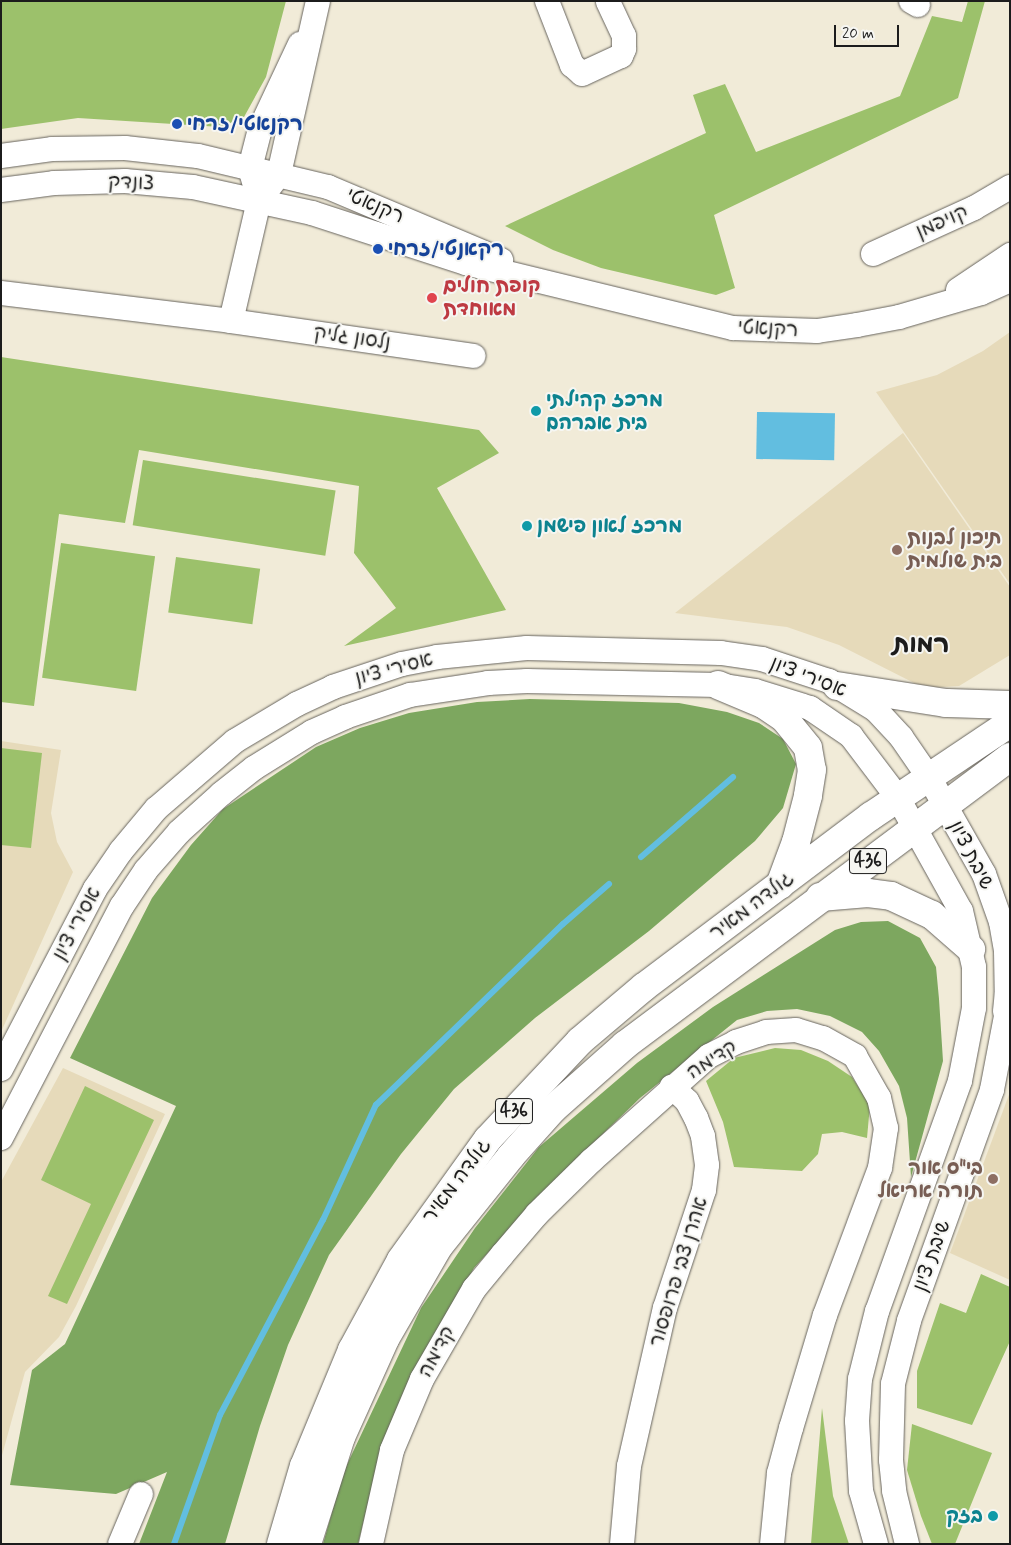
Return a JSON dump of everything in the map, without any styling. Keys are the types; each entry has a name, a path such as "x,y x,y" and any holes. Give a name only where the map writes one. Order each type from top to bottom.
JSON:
{"main road":[{"path":"718,685 764,704 784,718 808,748 812,770 808,796 796,842 780,885"},
{"path":"837,686 937,702 1010,705"},
{"name":"436","path":"898,798 930,779 1010,723"},
{"name":"436","path":"916,827 1010,757"},
{"name":"גולדה מאיר","path":"281,1544 304,1466 352,1350 401,1260 462,1172 488,1139 580,1041 644,987 898,798"},
{"name":"גולדה מאיר","path":"307,1544 341,1437 385,1338 410,1291 468,1207 553,1109 589,1076 820,897 916,827"},
{"path":"820,897 868,893 892,896 932,915 971,949"},
{"path":"1007,1010 1010,982"}],"street":[{"path":"231,320 259,201 279,174 311,23 318,1"},
{"path":"546,1 572,66 582,74 621,56 624,49 624,36 608,1"},
{"path":"259,201 250,168 273,97 311,23"},
{"name":"צונדק","path":"1,156 52,149 125,148 198,156 250,168"},
{"name":"רקנאטי","path":"250,168 328,187 578,292"},
{"name":"צונדק","path":"1,190 54,183 125,181 193,188 259,201"},
{"name":"קויפמן","path":"873,254 974,208 1010,187"},
{"name":"רקנאטי","path":"259,201 312,213 466,263 578,292 733,328 817,331 900,317 981,293 1010,280"},
{"name":"רקנאטי","path":"900,317 933,304 1010,255"},
{"name":"נלסון גליק","path":"1,293 231,320 473,356"},
{"name":"אסירי ציון","path":"1,1069 95,889 121,851 156,810 235,742 297,704 333,687 402,664 437,657 527,648 721,653 796,668 837,686 876,710 901,736 930,779"},
{"name":"אסירי ציון","path":"1,1138 137,883 179,832 254,768 345,717 410,695 443,688 528,681 718,685 786,699 832,721 863,748 898,798"},
{"name":"שיבת ציון","path":"907,1544 894,1491 891,1460 893,1384 909,1321 992,1090 1007,1010 1007,959 1001,922 984,874 930,779"},
{"name":"שיבת ציון","path":"876,1544 861,1491 857,1420 860,1379 877,1311 960,1081 974,1008 971,949 962,911 898,798"},
{"name":"קדימה","path":"371,1544 392,1450 422,1378 474,1289 537,1214 672,1087 709,1056 736,1042 766,1032 796,1030 823,1038 854,1056 865,1070 884,1112 885,1147 880,1168 825,1315 779,1473 772,1544"},
{"name":"אהרן צבי פרופסור","path":"622,1544 629,1466 665,1308 704,1190 706,1173 703,1136 696,1118 687,1101 672,1087"},
{"path":"120,1544 141,1494"}],"shaded area":[{"path":"1010,332 1010,584 876,392 937,375 983,351"},
{"path":"903,433 1010,587 1010,655 959,686 924,688 839,645 787,627 675,613"},
{"path":"1,741 61,750 51,813 57,842 73,872 1,1032"},
{"path":"63,1068 165,1114 76,1306 59,1337 25,1372 1,1459 1,1182"},
{"name":"בי\"ס אור תורה אריאל","path":"1010,1092 1010,1280 950,1253"}],"green space":[{"path":"1,1 286,1 266,77 244,117 221,127 78,118 1,129"},
{"path":"968,1 985,1 958,98 714,215 735,288 716,295 601,268 553,250 505,226 706,133 693,95 725,84 756,152 900,96 932,16 962,22"},
{"path":"1,357 479,430 499,453 437,488 506,610 344,646 396,608 354,553 359,486 139,450 125,523 59,514 34,706 1,702"},
{"path":"143,460 336,491 325,556 133,525"},
{"path":"61,543 155,556 136,691 42,678"},
{"path":"176,557 260,569 252,624 168,612"},
{"path":"530,699 679,703 727,712 759,723 783,739 796,764 783,808 755,841 649,931 535,1018 454,1089 401,1154 329,1255 288,1345 260,1426 225,1544 139,1544 167,1472 116,1494 10,1485 32,1370 65,1344 176,1106 70,1058 152,898 191,845 223,809 316,747 360,728 409,713 477,702"},
{"path":"1,748 42,753 31,848 1,845"},
{"path":"888,921 920,938 936,967 939,999 943,1061 911,1177 907,1118 899,1086 879,1051 862,1032 830,1016 797,1009 767,1011 737,1020 640,1098 548,1187 474,1268 445,1320 378,1464 358,1544 323,1544 343,1473 421,1308 475,1228 539,1147 637,1063 713,1007 835,930 861,922"},
{"path":"775,1048 801,1050 828,1061 852,1077 870,1105 867,1138 842,1132 822,1134 818,1154 802,1171 734,1167 723,1122 706,1081 734,1058"},
{"path":"85,1086 154,1120 67,1304 48,1296 91,1204 41,1180"},
{"path":"981,1274 1010,1287 1010,1341 972,1425 917,1408 917,1371 940,1303 966,1313"},
{"path":"822,1408 833,1496 849,1544 811,1544"},
{"path":"912,1424 992,1453 955,1544 932,1544 921,1516 907,1470"}],"water":[{"path":"757,412 835,413 834,460 756,459"}],"waterway":[{"path":"641,857 733,777"},
{"path":"174,1544 220,1415 323,1220 376,1105 563,924 609,884"}],"place":[{"name":"רקנאטי/זרחי","path":"177,124"},
{"name":"רקאנטי/זרחי","path":"378,249"},
{"name":"קופת חולים מאוחדת","path":"432,298"},
{"name":"מרכז קהילתי בית אברהם","path":"536,411"},
{"name":"מרכז לאון פישמן","path":"527,526"},
{"name":"תיכון לבנות בית שולמית","path":"897,550"},
{"name":"בי\"ס אור תורה אריאל","path":"993,1179"},
{"name":"בזק","path":"993,1516"}],"district":[{"name":"רמות","path":"921,646"}]}
